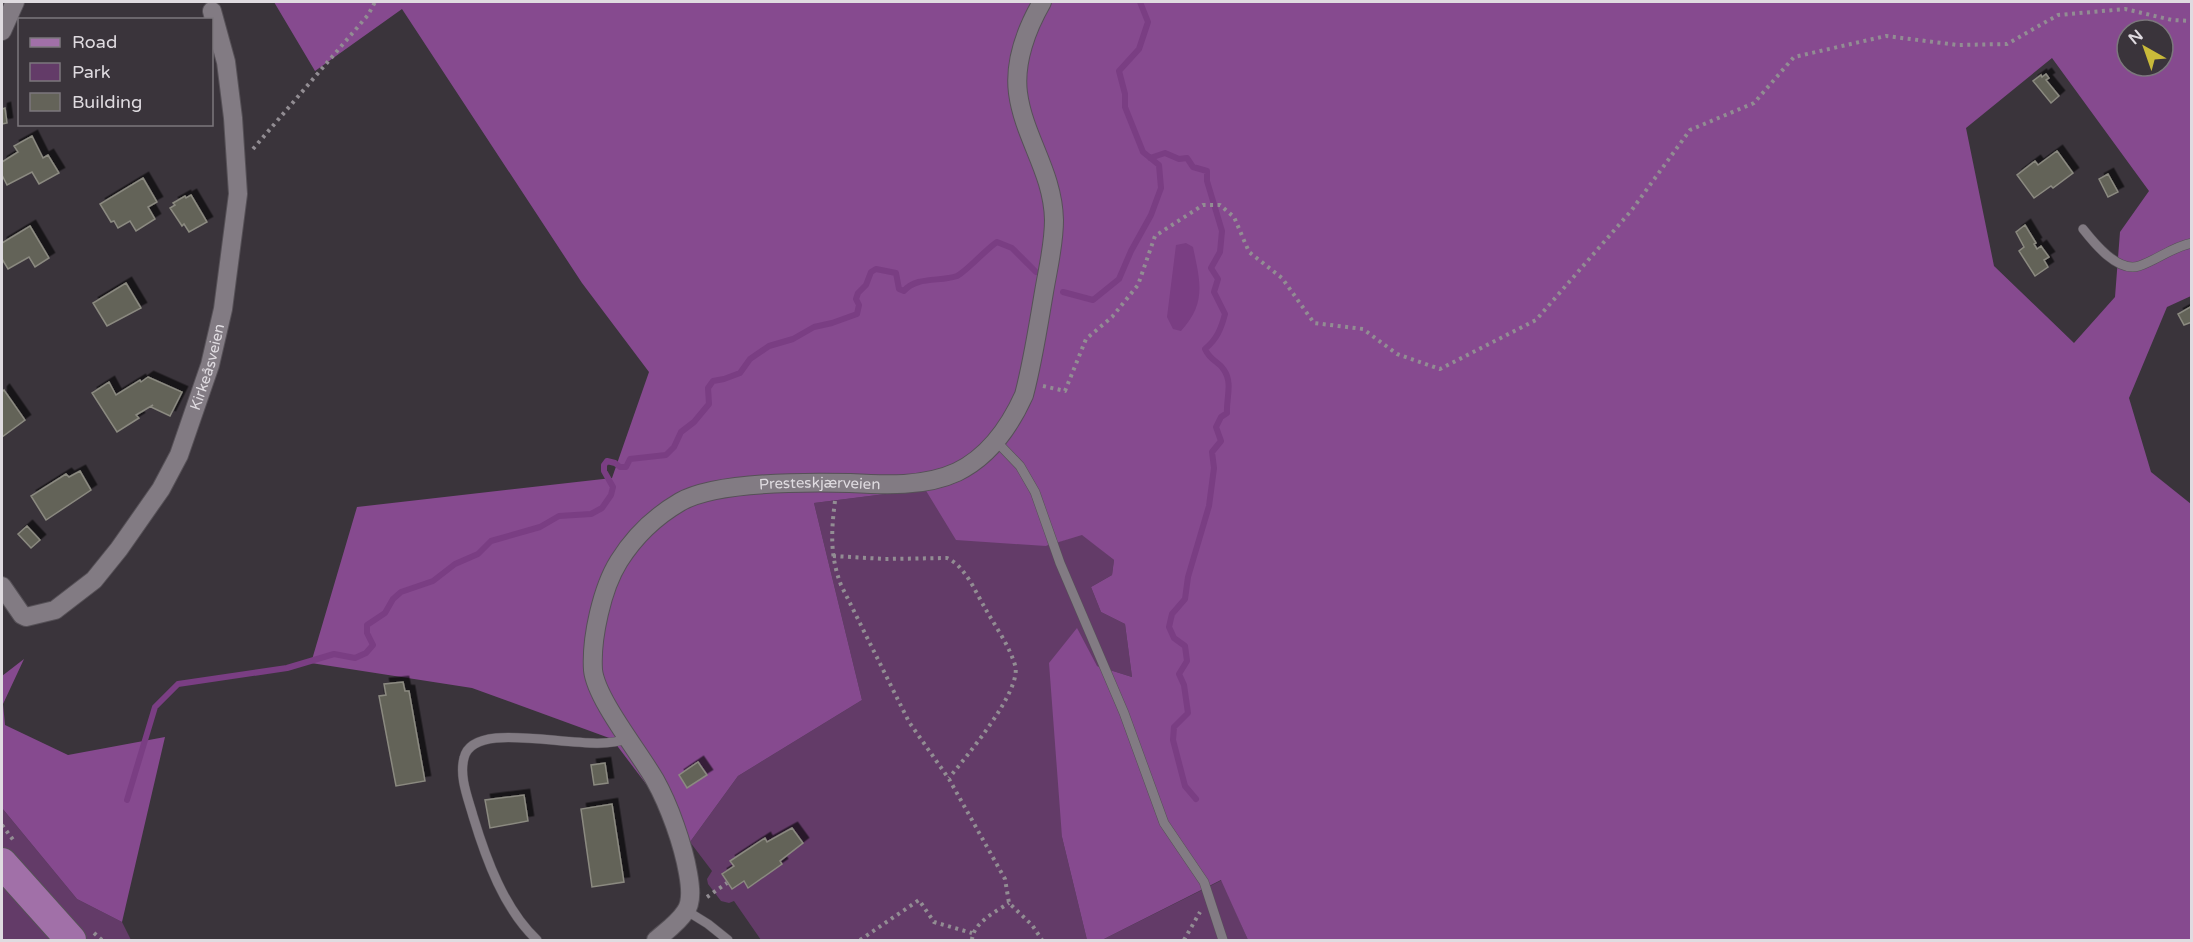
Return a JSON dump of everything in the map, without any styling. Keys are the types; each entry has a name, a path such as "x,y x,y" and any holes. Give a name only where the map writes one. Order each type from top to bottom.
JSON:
{"main road":[{"path":"2,863 70,940"}],"street":[{"path":"2,31 15,2"},
{"name":"Presteskjærveien","path":"687,911 691,889 682,843 656,781 601,694 593,671 596,626 600,607 618,563 635,538 681,501 721,490 776,483 890,484 937,479 957,472 996,441 1016,414 1027,383 1053,250 1054,219 1048,178 1018,93 1018,76 1026,34 1042,2"},
{"name":"Kirkeåsveien","path":"2,586 22,615 26,617 55,609 94,580 119,549 161,489 179,455 210,365 223,309 238,194 233,118 226,62 212,11"},
{"path":"656,940 687,911"}],"lane":[{"path":"2083,229 2105,255 2129,267 2140,266 2164,253 2192,243"},
{"path":"996,441 1020,466 1035,492 1060,563 1124,713 1164,823 1204,882 1223,940"},
{"path":"537,940 511,907 478,832 463,779 466,751 478,742 505,736 597,744 614,743 627,738"},
{"path":"687,911 728,940"}],"path":[{"path":"237,168 368,15 375,2"},
{"path":"1027,383 1065,391 1086,339 1112,317 1138,285 1155,236 1203,205 1220,205 1234,217 1249,252 1282,278 1314,323 1363,329 1397,354 1440,369 1536,320 1631,211 1690,130 1754,103 1794,57 1886,36 1958,45 2007,44 2058,15 2125,9 2172,20 2192,21"},
{"path":"837,483 831,536 833,556 841,585 909,722 949,779 1005,879 1009,903 1032,925 1042,940"},
{"path":"833,556 885,559 947,558 955,562 967,578 1000,635 1016,666 1008,696 993,721 949,779"},
{"path":"1184,940 1209,897"},
{"path":"860,940 919,900 934,922 972,933"},
{"path":"972,940 972,933 985,919 1009,903"}],"green space":[{"path":"925,489 1046,546 1082,534 1114,560 1112,575 1091,587 1101,612 1125,624 1132,677 1097,666 1062,837 1087,940 761,940 734,901 729,903 721,901 708,884 707,879 712,871 690,842 738,776 862,700 814,503"},
{"path":"2,808 77,899 122,922 131,940 2,940"},
{"path":"1222,880 1248,940 1102,940"}],"shaded area":[{"path":"274,2 2191,2 2191,296 2167,307 2129,398 2151,472 2191,504 2191,940 1248,940 1221,880 1102,940 1087,940 1062,837 1049,663 1077,628 1097,666 1132,677 1125,624 1101,612 1091,587 1112,575 1114,560 1082,535 1046,546 956,540 925,489 814,503 862,700 738,776 690,842 612,739 472,688 311,663 357,507 612,478 649,372 582,283 402,9 315,71","holes":["2052,58 2149,191 2120,232 2115,297 2074,343 1994,266 1966,128"]},
{"path":"1186,243 1193,247 1199,291 1195,311 1181,331 1173,329 1167,317 1176,245"},
{"path":"24,659 3,704 5,725 68,755 165,737 122,922 77,899 2,808 2,676"}],"building":[{"path":"2046,74 2049,78 2046,80 2059,96 2051,103 2033,81"},
{"path":"5,108 7,123 2,124 2,109"},
{"path":"32,136 43,158 48,155 59,173 39,184 32,172 7,185 2,175 2,162 18,152 14,146"},
{"path":"2057,151 2073,173 2053,188 2051,186 2034,198 2017,175 2035,161 2038,165"},
{"path":"2108,174 2118,192 2108,197 2099,179"},
{"path":"143,178 157,202 148,207 155,219 136,231 130,221 118,228 114,221 111,222 100,204"},
{"path":"191,195 207,222 189,232 170,208 175,205 173,203"},
{"path":"2025,225 2037,249 2041,246 2049,257 2044,260 2048,267 2035,276 2019,251 2024,247 2016,232"},
{"path":"30,226 49,258 35,267 29,257 8,269 2,259 2,243"},
{"path":"126,283 141,308 107,326 93,303"},
{"path":"2192,306 2192,322 2184,325 2178,314"},
{"path":"148,377 182,392 170,416 151,407 153,405 136,415 139,418 117,432 92,393 109,382 116,395"},
{"path":"4,390 25,420 2,437 2,392"},
{"path":"80,471 91,490 46,520 31,496 66,474 69,477"},
{"path":"27,526 40,540 31,548 18,534"},
{"path":"403,682 405,691 409,691 425,781 396,786 379,696 386,695 384,684"},
{"path":"698,762 707,775 687,788 679,775"},
{"path":"605,763 608,783 594,785 591,765"},
{"path":"524,795 528,821 490,828 485,800"},
{"path":"612,804 624,882 592,887 581,809"},
{"path":"792,828 803,843 780,861 782,864 748,888 744,881 732,889 722,874 734,866 730,861 765,838 767,842"}],"waterway":[{"path":"1063,292 1093,300 1119,279 1151,215 1161,188 1159,165 1143,152 1125,107 1125,94 1119,71 1139,49 1148,22 1140,2"},
{"path":"1150,158 1165,153 1179,159 1187,158 1193,167 1207,171 1207,181 1222,231 1220,252 1211,268 1218,279 1214,292 1225,314 1218,333 1205,349 1227,375 1229,386 1227,413 1221,417 1216,427 1221,441 1212,452 1214,468 1209,506 1188,577 1185,599 1172,614 1169,627 1174,638 1185,646 1187,661 1179,674 1184,685 1188,713 1174,727 1173,740 1185,786 1196,799"},
{"path":"127,800 155,707 178,684 287,668 334,654 355,658 366,653 373,645 367,633 367,625 385,613 393,599 401,592 433,581 455,564 478,554 491,541 540,527 559,516 591,514 602,508 611,495 613,487 604,471 607,461 620,467 626,467 630,459 666,455 674,447 681,432 694,422 709,404 708,388 713,381 740,373 750,359 769,346 793,339 814,327 857,314 858,293 866,285 871,272 876,269 896,273 899,289 904,291 909,286 922,281 957,276 997,242 1012,248 1036,272"}]}
